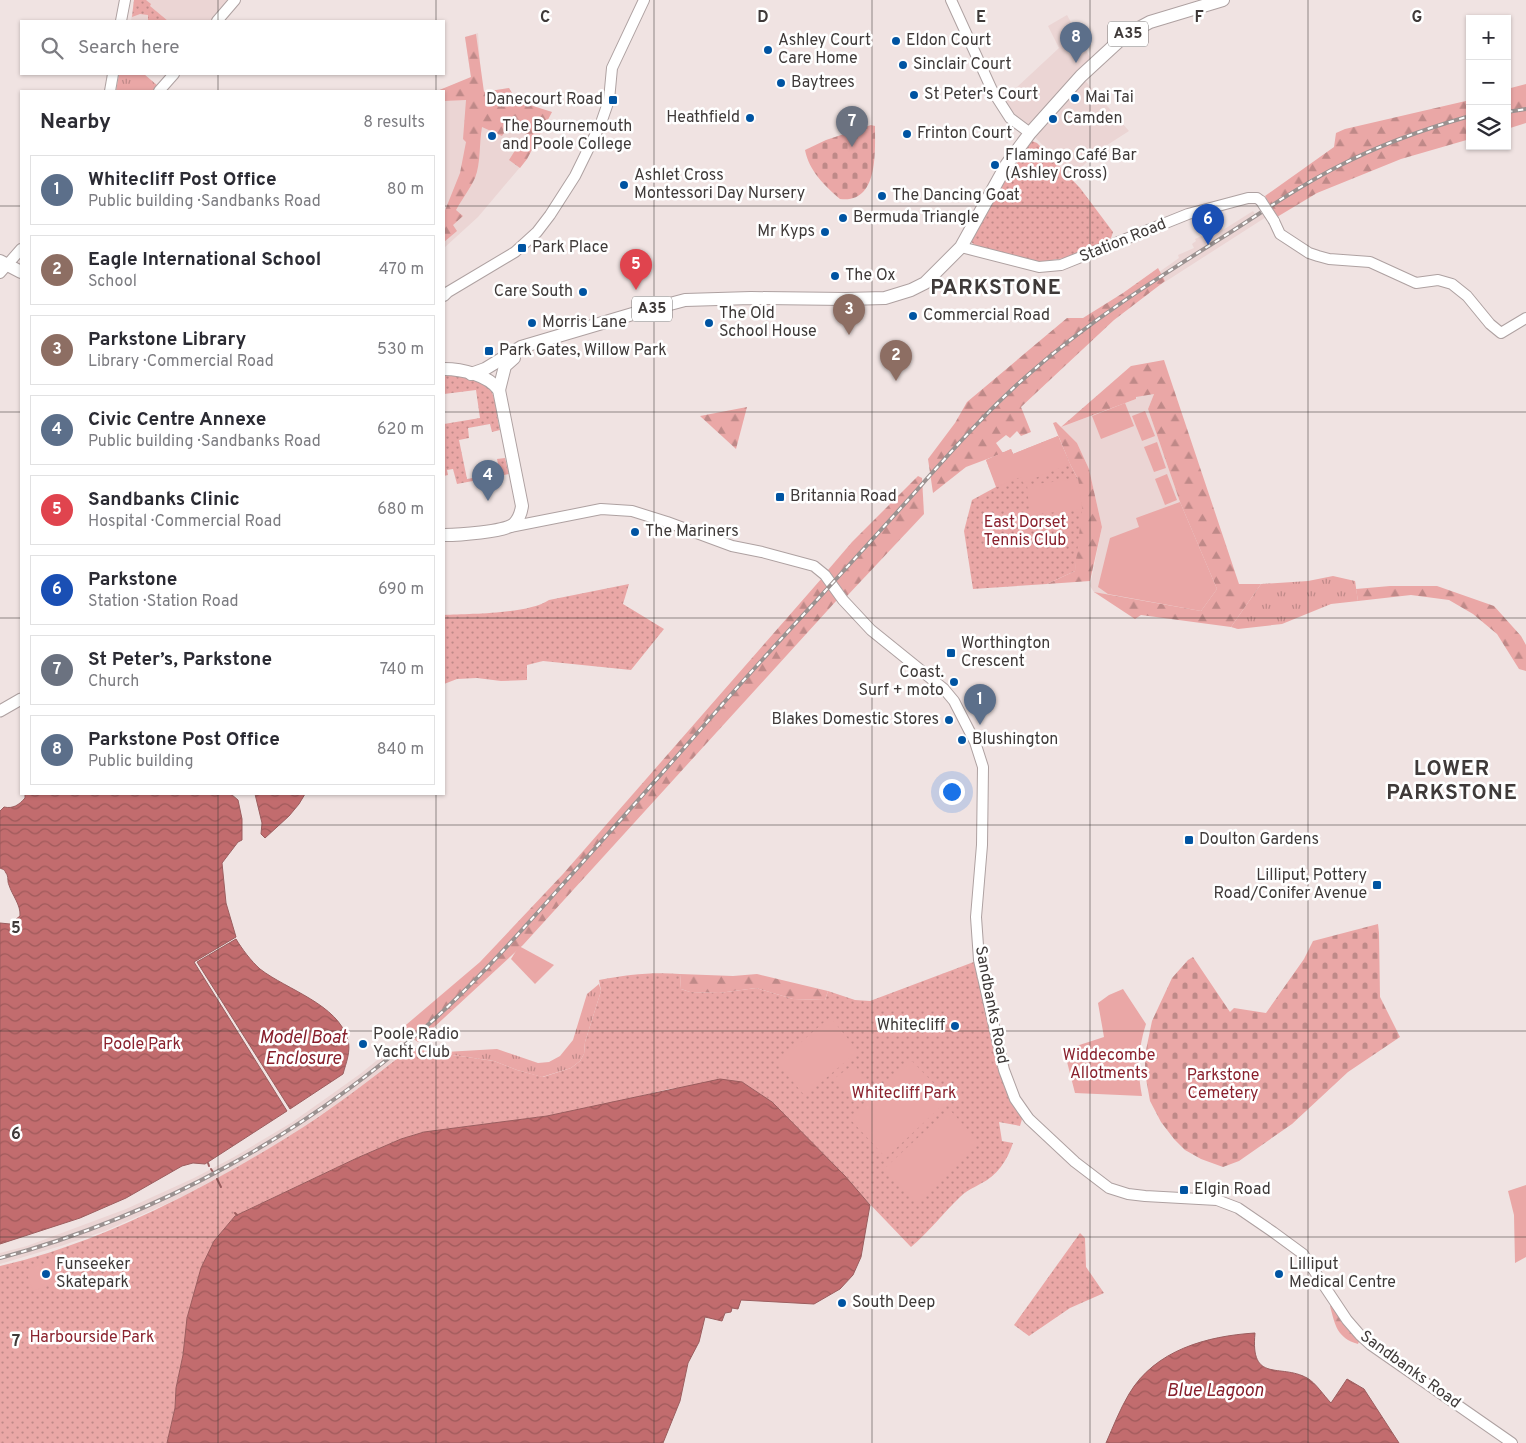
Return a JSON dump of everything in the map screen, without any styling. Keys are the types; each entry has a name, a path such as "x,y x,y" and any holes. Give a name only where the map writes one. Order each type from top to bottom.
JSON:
{"highway":[{"name":"A35","path":"471,374 485,370 514,351 548,338 685,300 885,298 911,290 925,283 961,247 1007,164 1030,133 1081,76 1128,34 1150,22 1223,0"},
{"path":"2,266 20,272"},
{"name":"A35","path":"522,506 499,390 505,366 527,346"},
{"path":"445,369 487,378 499,390"},
{"path":"508,528 517,520 522,506"},
{"name":"Sandbanks Road","path":"445,535 508,528"}],"main road":[{"path":"121,20 125,0"},
{"path":"218,20 235,0"},
{"path":"445,295 515,252 537,232 550,215 574,176 601,123 608,100 612,68 644,0"},
{"path":"951,0 992,90 1010,118 1030,133"},
{"path":"110,90 113,75"},
{"path":"160,90 173,75"},
{"name":"Station Road","path":"961,247 1039,267 1060,265 1188,214 1248,198 1257,198 1274,221 1280,234 1309,253 1329,260 1374,263 1411,282 1445,281 1460,289 1494,328 1501,333 1526,318"},
{"path":"2,266 20,250"},
{"path":"522,506 528,516 546,520"},
{"name":"Sandbanks Road","path":"508,528 601,509 632,511 732,546 814,566 825,575 843,600 872,630 944,689 954,701 975,742 983,767 982,844 976,917 979,960 1004,1070 1012,1093 1030,1119 1075,1162 1109,1188 1128,1194 1145,1196 1217,1200 1238,1208 1303,1254 1347,1320 1370,1345 1512,1443"},
{"path":"0,712 20,700"}],"shaded area":[{"path":"134,0 231,0 213,20 131,20"},
{"path":"1067,15 1094,65 1081,76 1129,131 1101,149 1073,175 1000,103 1059,48 1048,26"},
{"name":"The Bournemouth and Poole College","path":"478,33 482,92 509,88 517,101 552,112 527,159 478,217 445,247 445,90 440,90 471,78 465,37"},
{"path":"1311,178 1308,190 1168,280 1143,295 1135,289 1179,258 1178,255 1194,248 1192,244 1196,241 1195,239 1206,234 1207,236 1221,228 1223,230 1253,211 1255,214"},
{"path":"1137,394 1154,394 1148,409 1180,502 1217,589 1201,611 1094,592 1090,586 1102,527 1089,469 1077,443 1061,427 1136,399"},
{"path":"402,1040 412,1047 351,1094 288,1138 223,1175 182,1197 105,1231 0,1264 0,1253 27,1246 126,1209 194,1178 234,1157 291,1123 360,1074"}],"green space":[{"path":"134,0 146,0 151,4 150,6 167,20 148,20 148,15 140,14 132,17"},
{"path":"476,34 484,92 509,88 517,101 552,112 527,159 520,168 509,160 528,130 512,121 502,136 482,127 477,172 456,210 463,216 453,225 457,231 445,241 445,210 460,173 466,142 463,139 466,100 445,101 445,90 439,90 471,77 465,37"},
{"path":"119,75 145,75 158,86 154,90 116,90"},
{"path":"1526,84 1526,123 1511,128 1511,105 1511,88"},
{"path":"1466,101 1466,140 1401,159 1317,193 1277,217 1265,196 1334,147 1336,133 1345,129"},
{"path":"871,125 875,126 875,149 872,174 868,185 862,193 853,198 840,199 823,183 814,171 805,150 826,140"},
{"path":"1032,141 1037,143 1080,188 1113,232 1111,238 1071,257 1040,262 976,246 970,241 1008,173"},
{"path":"1158,268 1165,281 1114,320 1021,407 1031,432 1021,436 1017,431 1010,438 1006,435 996,443 1003,453 966,467 933,493 928,459 955,423 967,402 1067,318 1083,318"},
{"path":"1164,360 1239,584 1261,584 1231,627 1141,615 1135,619 1094,592 1201,611 1217,589 1180,502 1148,409 1154,394 1136,397 1136,399 1061,427 1131,366"},
{"path":"445,375 472,378 485,384 493,395 495,404 500,430 492,432 490,424 468,428 469,438 459,440 467,479 500,473 497,459 505,458 509,474 457,484 453,469 447,470 448,475 445,476 445,424 480,418 476,390 445,394"},
{"path":"1125,403 1134,426 1101,439 1092,416"},
{"path":"747,407 736,449 700,416"},
{"path":"1145,411 1155,436 1142,441 1132,416"},
{"path":"1056,422 1077,443 1089,469 1102,527 1090,581 1047,584 1075,571 1078,479 1053,423"},
{"name":"East Dorset Tennis Club","path":"1058,436 1078,479 1082,509 1075,571 1047,584 973,589 964,531 972,500 996,487 986,460 1011,449 1013,454"},
{"path":"1058,436 1070,464 1023,483 1021,477 997,487 986,460 1011,449 1013,454"},
{"path":"1157,442 1166,468 1154,472 1144,447"},
{"path":"1167,474 1177,500 1165,505 1155,479"},
{"path":"918,476 922,478 924,514 847,596 828,570 852,542"},
{"path":"1078,479 1082,509 1030,515 1027,485"},
{"path":"1180,502 1217,589 1201,611 1108,594 1098,587 1110,538 1139,527 1136,518"},
{"path":"1333,576 1355,581 1358,601 1331,604 1282,624 1238,629 1231,627 1261,584 1308,581"},
{"path":"822,578 837,600 523,945 418,1042 400,1030 480,962 563,874"},
{"path":"629,584 623,604 664,629 631,670 543,661 527,665 527,680 501,681 477,678 457,679 445,684 445,615 514,611 540,605 549,600"},
{"path":"1390,586 1437,586 1494,606 1521,636 1526,645 1526,671 1519,669 1497,634 1473,614 1449,600 1411,595 1358,601 1356,589"},
{"name":"Parkstone Cemetery","path":"1378,924 1380,997 1400,1037 1348,1072 1292,1124 1239,1161 1223,1167 1201,1159 1185,1150 1161,1122 1150,1101 1145,1073 1145,1055 1152,1021 1172,978 1193,957 1230,1012 1234,1008 1266,1013 1304,959 1313,941"},
{"path":"519,946 554,965 535,984 511,959"},
{"name":"Whitecliff Park","path":"979,960 992,1021 1024,1112 1020,1126 999,1122 1002,1141 1013,1143 1001,1167 986,1181 962,1195 911,1247 772,1102 742,1082 669,1089 547,1116 424,1132 401,1139 357,1158 235,1216 214,1241 183,1355 176,1388 175,1408 167,1443 0,1443 0,1266 48,1253 79,1242 170,1203 230,1171 302,1128 412,1047 435,1054 494,1061 543,1077 571,1068 580,1061 584,1054 585,1042 601,991 599,980 639,974 680,974 681,989 690,992 719,993 756,988 793,999 825,1000 828,991 855,1000 870,1001"},
{"path":"680,974 733,976 757,974 828,991 825,1000 793,999 756,988 719,993 690,992 681,989"},
{"path":"599,984 601,991 585,1042 584,1054 580,1061 571,1068 542,1077 494,1061 446,1054 445,1052 497,1049 538,1063 549,1062 560,1056 573,1040 587,994"},
{"name":"Widdecombe Allotments","path":"1123,989 1146,1024 1139,1060 1142,1096 1075,1093 1064,1050 1104,1037 1098,1003 1109,995"},
{"path":"830,1017 858,1051 805,1096 777,1063"},
{"path":"912,1061 949,1099 886,1158 849,1118"},
{"path":"854,1064 872,1088 854,1102 835,1078"},
{"path":"949,1109 980,1143 918,1204 885,1168"},
{"path":"1526,1185 1526,1257 1515,1263 1514,1215 1508,1191"},
{"path":"1080,1233 1085,1238 1086,1267 1104,1293 1070,1308 1029,1336 1014,1325"},
{"name":"Funseeker Skatepark","path":"58,1258 66,1279 33,1291 26,1270"},
{"path":"1332,1305 1360,1339 1358,1344 1345,1338 1338,1330 1330,1306"}],"water":[{"name":"Poole Park","path":"25,795 232,795 238,800 242,819 242,840 238,842 222,863 226,903 236,937 194,962 287,1111 205,1164 193,1163 182,1166 126,1198 80,1218 0,1244 0,923 10,924 20,916 20,912 8,884 7,874 0,868 0,811 4,807 13,807 25,798"},
{"path":"255,795 304,795 289,816 265,838 261,834 262,823"},
{"name":"Model Boat Enclosure","path":"236,939 260,969 323,1007 342,1027 348,1040 349,1053 343,1074 290,1109 197,962"},
{"path":"720,1079 742,1082 772,1102 845,1176 870,1205 861,1257 853,1275 840,1289 814,1304 741,1300 738,1309 732,1308 731,1312 725,1313 722,1321 705,1317 699,1342 688,1363 680,1401 663,1443 167,1443 175,1408 176,1388 183,1355 187,1318 201,1268 214,1241 235,1216 357,1158 401,1139 424,1132 547,1116"},
{"name":"Blue Lagoon","path":"1255,1333 1257,1359 1262,1366 1307,1378 1317,1386 1331,1403 1347,1379 1364,1389 1399,1443 1106,1443 1129,1394 1153,1366 1184,1348 1201,1342"}],"waterway":[{"path":"217,1179 221,1187"}],"railway":[{"path":"1511,111 1526,109"},
{"path":"0,1258 59,1240 117,1219 173,1194 228,1166 334,1100 383,1063 447,1008 525,927 754,669 952,451 1029,374 1075,336 1123,301 1279,200 1353,159 1419,132 1466,117"}],"place":[{"name":"Eldon Court","path":"896,41"},
{"name":"Ashley Court Care Home","path":"768,50"},
{"name":"Parkstone Post Office","path":"1076,63"},
{"name":"Sinclair Court","path":"903,65"},
{"name":"Baytrees","path":"781,83"},
{"name":"St Peter's Court","path":"914,95"},
{"name":"Mai Tai","path":"1075,98"},
{"name":"Danecourt Road","path":"613,100"},
{"name":"Heathfield","path":"750,118"},
{"name":"Camden","path":"1053,119"},
{"name":"Frinton Court","path":"907,134"},
{"name":"The Bournemouth and Poole College","path":"492,136"},
{"name":"St Peter’s, Parkstone","path":"852,147"},
{"name":"Flamingo Café Bar (Ashley Cross)","path":"995,165"},
{"name":"Ashlet Cross Montessori Day Nursery","path":"624,185"},
{"name":"The Dancing Goat","path":"882,196"},
{"name":"Bermuda Triangle","path":"843,218"},
{"name":"Mr Kyps","path":"825,232"},
{"name":"Parkstone","path":"1208,245"},
{"name":"Park Place","path":"522,248"},
{"name":"The Ox","path":"835,276"},
{"name":"Sandbanks Clinic","path":"636,290"},
{"name":"Care South","path":"583,292"},
{"name":"Commercial Road","path":"913,316"},
{"name":"Morris Lane","path":"532,323"},
{"name":"The Old School House","path":"709,323"},
{"name":"Parkstone Library","path":"849,335"},
{"name":"Park Gates, Willow Park","path":"489,351"},
{"name":"Eagle International School","path":"896,381"},
{"name":"Britannia Road","path":"780,497"},
{"name":"Civic Centre Annexe","path":"488,501"},
{"name":"The Mariners","path":"635,532"},
{"name":"Worthington Crescent","path":"951,653"},
{"name":"Coast. Surf + moto","path":"954,682"},
{"name":"Blakes Domestic Stores","path":"949,720"},
{"name":"Whitecliff Post Office","path":"980,725"},
{"name":"Blushington","path":"962,740"},
{"name":"Doulton Gardens","path":"1189,840"},
{"name":"Lilliput, Pottery Road/Conifer Avenue","path":"1377,885"},
{"name":"Whitecliff","path":"955,1026"},
{"name":"Poole Radio Yacht Club","path":"363,1044"},
{"name":"Elgin Road","path":"1184,1190"},
{"name":"Funseeker Skatepark","path":"46,1274"},
{"name":"Lilliput Medical Centre","path":"1279,1274"},
{"name":"South Deep","path":"842,1303"}],"district":[{"name":"PARKSTONE","path":"996,288"},
{"name":"LOWER PARKSTONE","path":"1452,781"}],"park label":[{"name":"Harbourside Park","path":"92,1338"}]}
